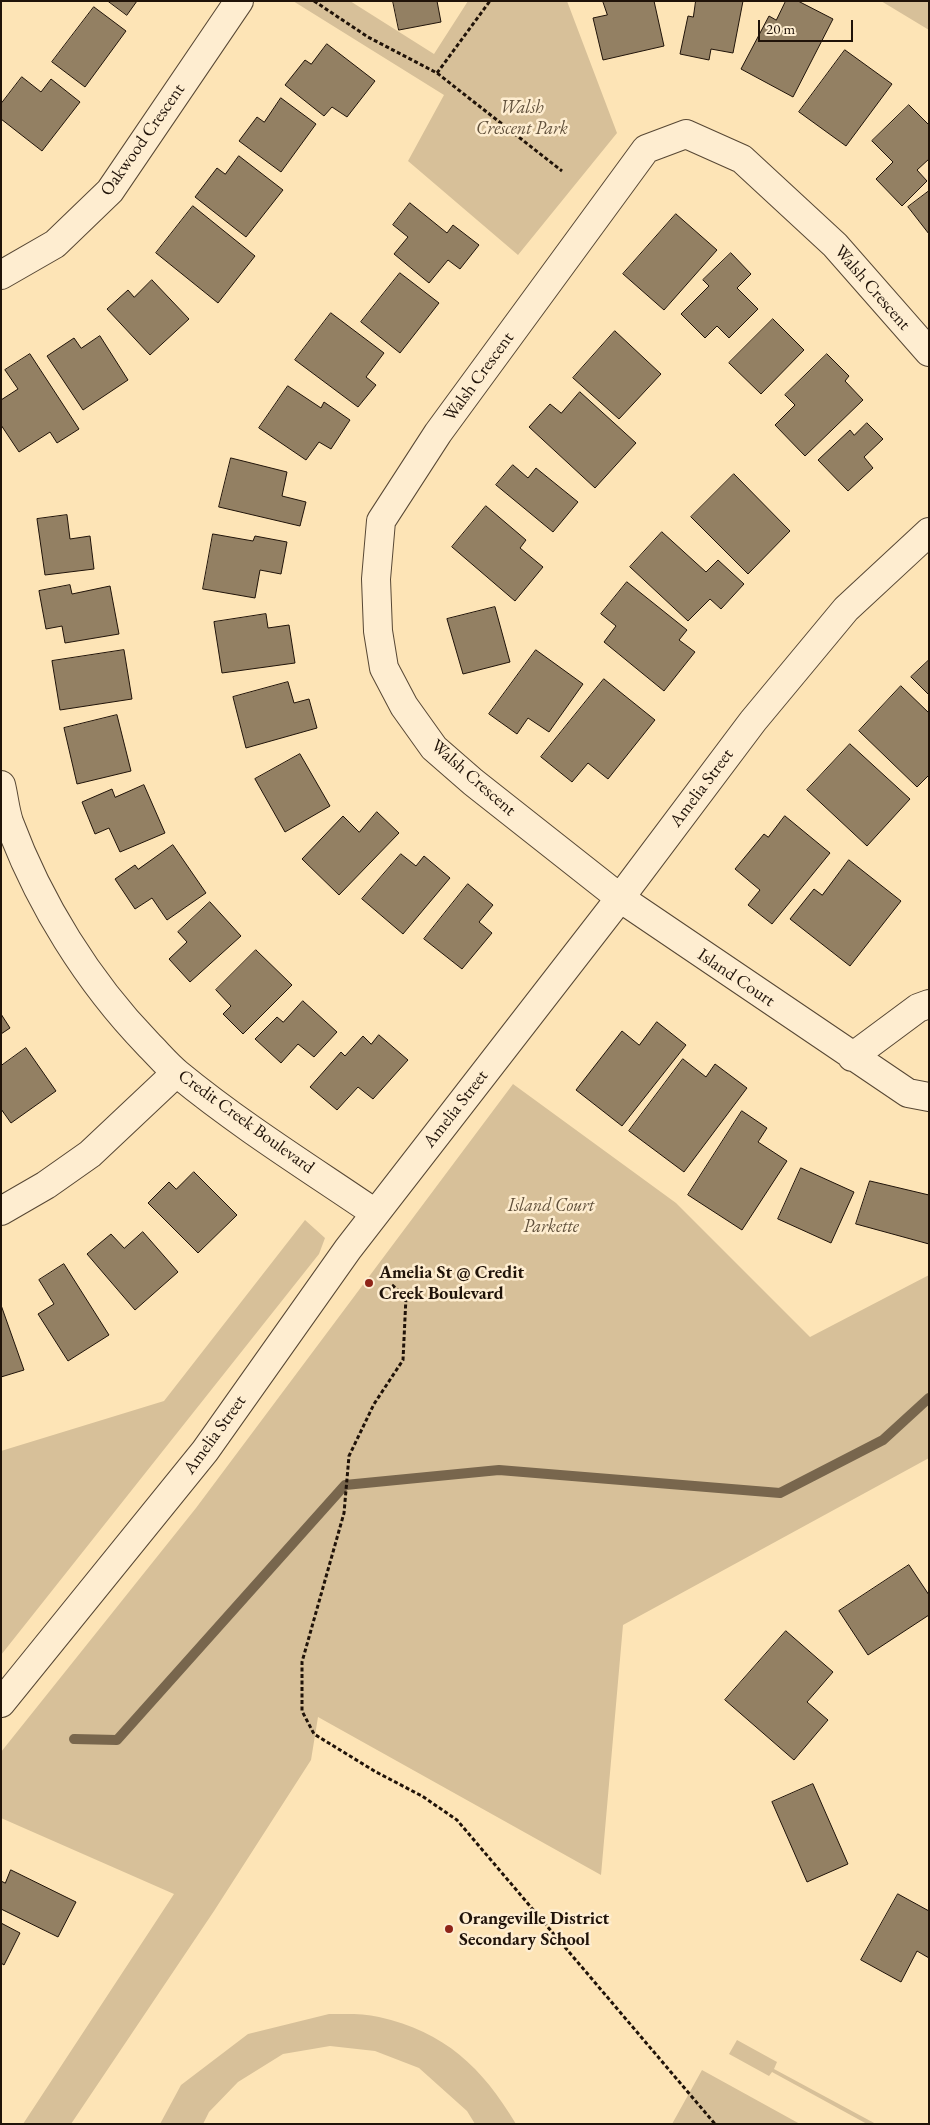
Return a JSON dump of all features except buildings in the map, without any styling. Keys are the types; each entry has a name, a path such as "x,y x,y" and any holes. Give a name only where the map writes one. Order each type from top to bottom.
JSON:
{"street":[{"name":"Oakwood Crescent","path":"1,275 55,244 110,191 239,1"},
{"name":"Walsh Crescent","path":"620,898 473,782 434,748 404,706 384,668 378,631 376,579 381,521 438,433 646,149 686,134 742,159 835,245 929,352"},
{"name":"Amelia Street","path":"1,1703 205,1451 375,1213 620,898 753,721 846,609 929,532"},
{"name":"Credit Creek Boulevard","path":"1,785 5,821 41,894 66,937 107,997 137,1032 176,1073 239,1122 375,1213"},
{"name":"Island Court","path":"620,898 852,1057 908,1093 929,1098"},
{"path":"852,1057 918,1008 929,1004"},
{"path":"1,1211 46,1185 90,1154 176,1073"}],"path":[{"path":"314,1 368,37 437,73 562,171"},
{"path":"437,73 490,1"},
{"path":"392,1285 406,1297 403,1360 374,1404 349,1456 344,1512 302,1662 302,1711 314,1734 376,1772 422,1796 457,1820 715,2124"}],"green space":[{"name":"Walsh Crescent Park","path":"293,1 350,1 434,54 468,1 567,1 617,133 518,255 408,161 444,95"},
{"path":"881,1 929,1 929,30"},
{"name":"Island Court Parkette","path":"513,1084 676,1203 810,1337 929,1275 929,1458 623,1625 601,1875 318,1717 311,1760 214,1911 71,2124 23,2124 174,1894 1,1818 1,1752 196,1508"},
{"path":"305,1220 325,1238 319,1254 1,1655 1,1451 164,1401"},
{"path":"329,2014 360,2014 379,2017 423,2032 442,2042 460,2055 490,2085 516,2124 475,2124 467,2111 419,2068 375,2051 330,2046 283,2054 238,2082 209,2112 203,2124 160,2124 181,2085 248,2034"},
{"path":"737,2040 777,2062 774,2069 876,2124 867,2124 772,2072 769,2076 729,2054"},
{"path":"702,2070 800,2124 672,2124"}],"waterway":[{"path":"74,1739 117,1740 345,1485 499,1470 780,1493 883,1440 929,1398"}],"place":[{"name":"Amelia St @ Credit Creek Boulevard","path":"369,1283"},
{"name":"Orangeville District Secondary School","path":"449,1929"}]}
